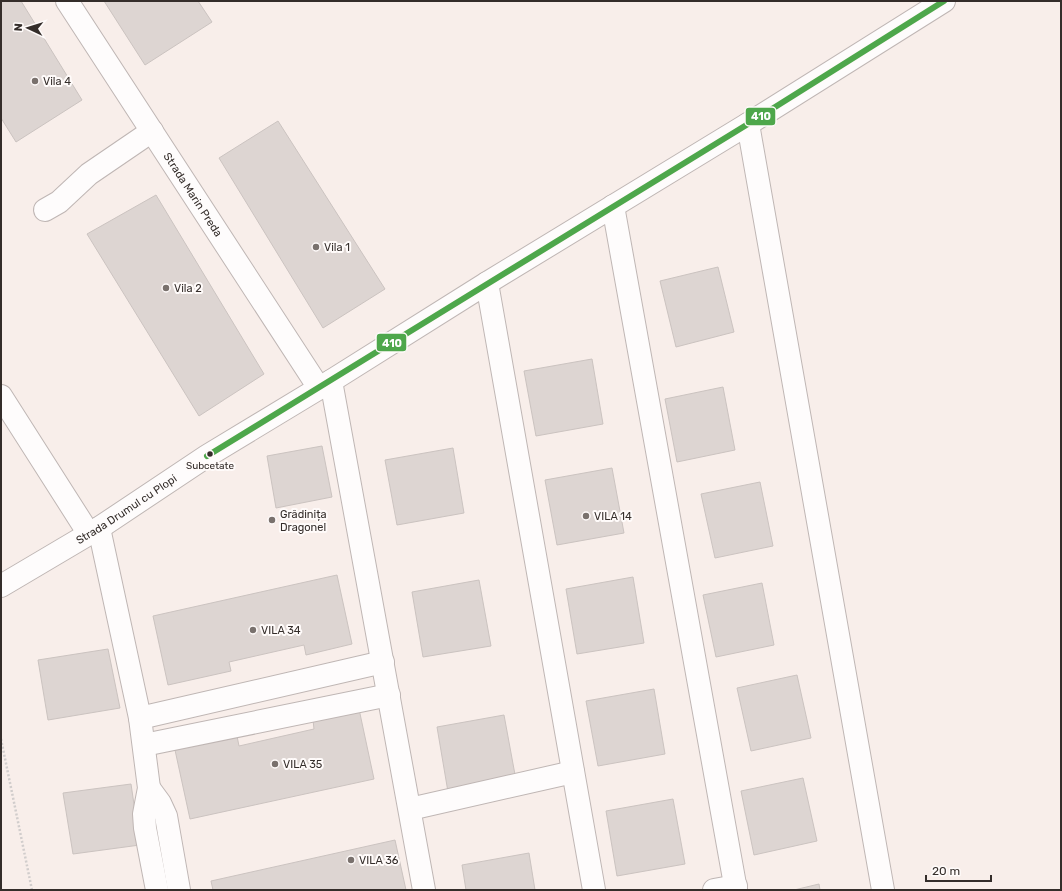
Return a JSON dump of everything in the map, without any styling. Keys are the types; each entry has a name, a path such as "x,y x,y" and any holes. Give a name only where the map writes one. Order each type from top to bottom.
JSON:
{"street":[{"name":"Strada Marin Preda","path":"67,1 152,132 325,384"},
{"name":"Strada Drumul cu Plopi","path":"1,586 94,531 207,456 486,283 748,124 944,1"},
{"path":"748,124 883,890"},
{"path":"44,210 60,202 89,174 152,132"},
{"path":"613,206 736,888 714,890"},
{"path":"486,283 594,890"},
{"path":"325,384 383,662 424,890"},
{"path":"1,396 94,531 140,718 149,788 144,814 145,828 157,890"},
{"path":"140,718 383,662"},
{"path":"144,745 389,695"},
{"path":"410,809 573,772"},
{"path":"149,788 160,803 166,816 179,890"}],"path":[{"path":"1,740 32,890"}],"building":[{"name":"Vila 4","path":"1,1 21,1 82,100 16,142 1,118"},
{"path":"104,1 198,1 212,22 145,65"},
{"name":"Vila 1","path":"278,121 385,289 323,328 219,158"},
{"name":"Vila 2","path":"156,195 264,374 199,416 87,234"},
{"path":"718,267 734,332 676,347 660,281"},
{"path":"592,359 603,424 536,436 524,371"},
{"path":"723,387 735,450 677,462 665,399"},
{"path":"322,446 332,497 276,508 267,456"},
{"path":"453,448 464,513 397,525 385,460"},
{"name":"VILA 14","path":"612,468 624,533 557,545 545,480"},
{"path":"760,482 773,546 715,558 701,494"},
{"name":"VILA 34","path":"337,575 352,644 306,655 304,645 229,662 231,671 168,685 153,616"},
{"path":"633,577 644,643 577,654 566,589"},
{"path":"479,580 491,646 423,657 412,592"},
{"path":"762,583 774,645 716,657 703,595"},
{"path":"108,649 120,708 48,720 38,660"},
{"path":"797,675 811,738 751,751 737,688"},
{"path":"654,689 665,754 598,766 586,701"},
{"name":"VILA 35","path":"359,709 374,779 190,819 175,750 237,736 239,746 314,729 313,720"},
{"path":"504,715 516,780 448,792 437,727"},
{"path":"803,778 817,841 754,855 741,791"},
{"path":"131,784 140,845 73,854 63,793"},
{"path":"673,799 685,864 617,876 606,811"},
{"name":"VILA 36","path":"395,840 406,890 213,890 211,881"},
{"path":"529,853 535,890 466,890 462,865"},
{"path":"819,884 820,890 794,890"}],"transit line":[{"name":"410","path":"207,456 748,124 944,1"}],"place":[{"name":"Vila 4","path":"35,81"},
{"name":"Vila 1","path":"316,247"},
{"name":"Vila 2","path":"166,288"},
{"name":"Subcetate","path":"210,454"},
{"name":"VILA 14","path":"586,516"},
{"name":"Grădinița Dragonel","path":"272,520"},
{"name":"VILA 34","path":"253,630"},
{"name":"VILA 35","path":"275,764"},
{"name":"VILA 36","path":"351,860"}]}
